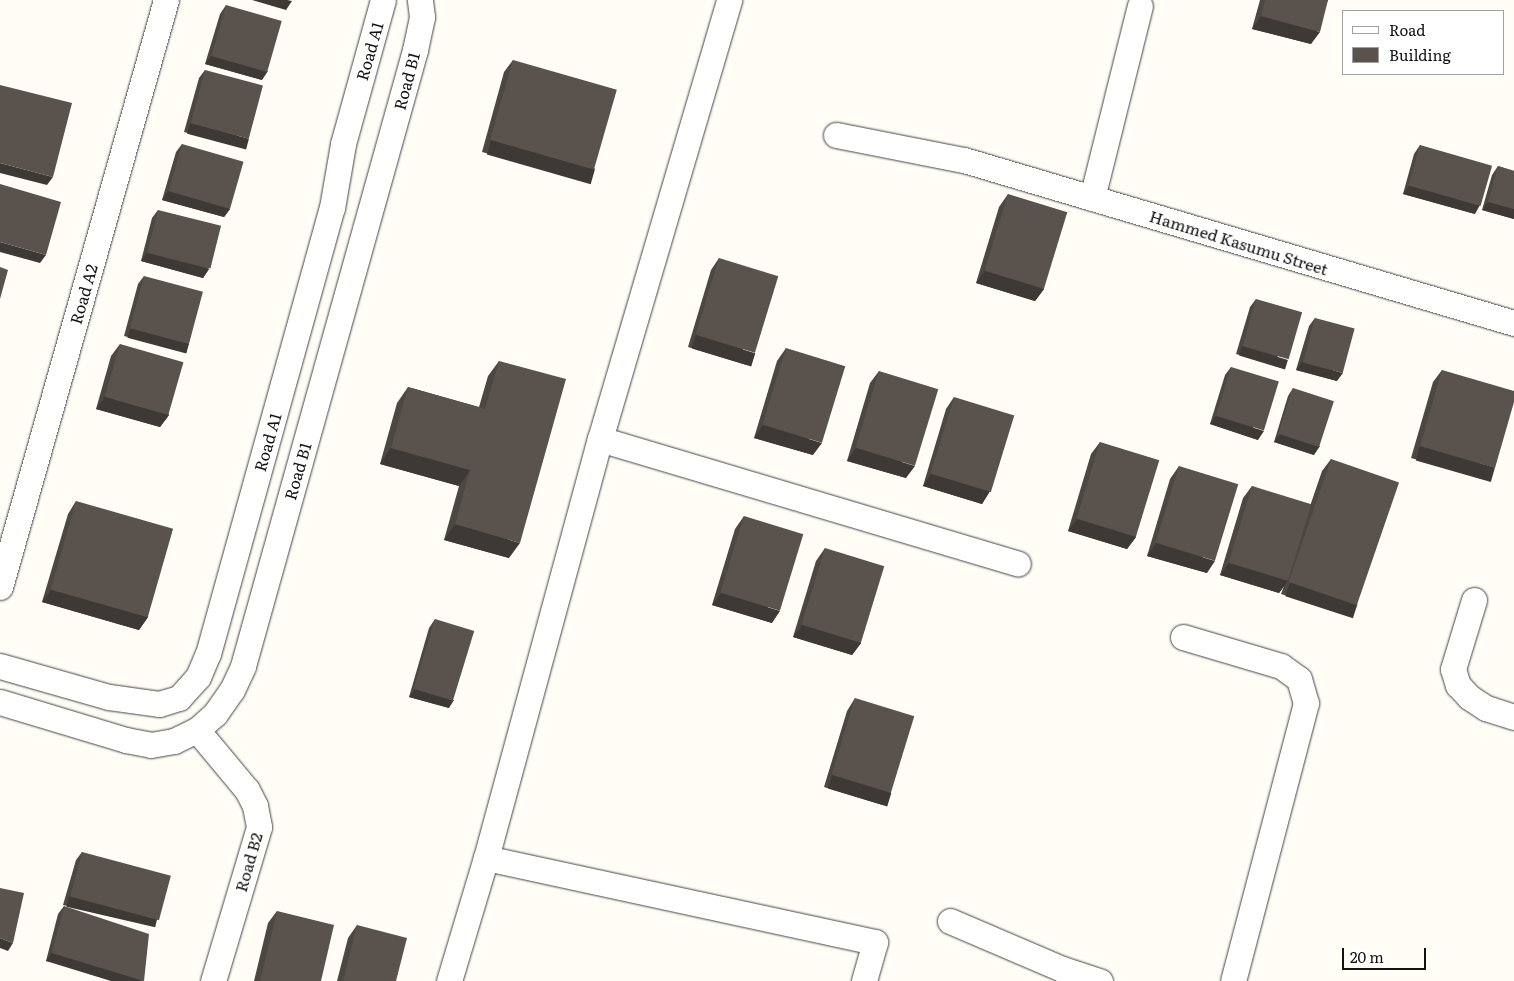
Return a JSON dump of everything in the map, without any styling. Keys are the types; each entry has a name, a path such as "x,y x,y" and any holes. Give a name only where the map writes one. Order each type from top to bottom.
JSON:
{"street":[{"name":"Road A2","path":"0,587 166,0"},
{"name":"Road A1","path":"0,666 109,697 159,704 179,698 198,677 208,654 332,208 343,144 383,0"},
{"name":"Road B1","path":"0,702 126,740 150,745 174,741 197,730 215,714 232,690 243,666 415,50 422,17 420,0"},
{"path":"450,981 486,858 600,439 729,0"},
{"path":"1092,198 1140,6"},
{"name":"Hammed Kasumu Street","path":"836,135 964,160 1514,324"},
{"path":"600,439 1018,564"},
{"path":"1474,600 1453,669 1458,685 1469,697 1486,708 1514,717"},
{"path":"1182,636 1281,666 1298,680 1306,703 1233,981"},
{"name":"Road B2","path":"197,730 246,790 255,806 259,827 213,981"},
{"path":"486,858 875,942 864,981"},
{"path":"950,920 1062,969 1100,981"}],"building":[{"path":"1265,0 1328,0 1320,32 1261,16"},
{"path":"226,5 282,21 267,72 211,56"},
{"path":"513,60 617,90 594,170 490,140"},
{"path":"205,70 263,86 249,139 191,123"},
{"path":"0,85 72,103 53,177 0,163"},
{"path":"182,144 244,162 230,209 168,191"},
{"path":"1420,145 1492,166 1481,206 1408,185"},
{"path":"1498,166 1514,171 1514,209 1488,202"},
{"path":"0,184 61,202 46,255 0,242"},
{"path":"1008,194 1067,212 1044,289 985,271"},
{"path":"158,210 221,226 210,268 147,253"},
{"path":"719,258 778,276 755,353 696,335"},
{"path":"0,267 8,270 0,299"},
{"path":"144,276 203,292 189,344 130,328"},
{"path":"1256,299 1302,312 1289,359 1242,346"},
{"path":"1315,318 1355,329 1343,373 1303,362"},
{"path":"120,344 183,362 168,415 105,397"},
{"path":"786,348 845,366 822,443 763,425"},
{"path":"499,361 566,379 520,543 455,524 470,470 391,448 408,387 485,409"},
{"path":"1231,367 1279,382 1264,430 1216,416"},
{"path":"1442,370 1514,391 1514,402 1495,468 1420,446"},
{"path":"879,371 938,389 915,466 856,448"},
{"path":"1293,388 1334,401 1319,447 1278,434"},
{"path":"954,397 1014,415 991,492 931,474"},
{"path":"1100,442 1159,460 1136,537 1077,519"},
{"path":"1331,459 1399,482 1357,605 1289,582"},
{"path":"1179,466 1238,484 1215,561 1156,543"},
{"path":"1252,486 1311,504 1288,581 1229,563"},
{"path":"76,501 173,529 148,617 51,589"},
{"path":"744,516 803,534 780,611 721,593"},
{"path":"825,548 884,566 861,643 802,625"},
{"path":"435,619 474,631 453,701 414,689"},
{"path":"855,698 914,716 891,793 832,775"},
{"path":"82,852 171,876 159,920 70,896"},
{"path":"0,888 24,893 13,943 0,938"},
{"path":"64,906 149,934 144,981 52,953"},
{"path":"277,911 334,925 321,981 260,981"},
{"path":"357,925 407,938 396,981 343,981"}]}
